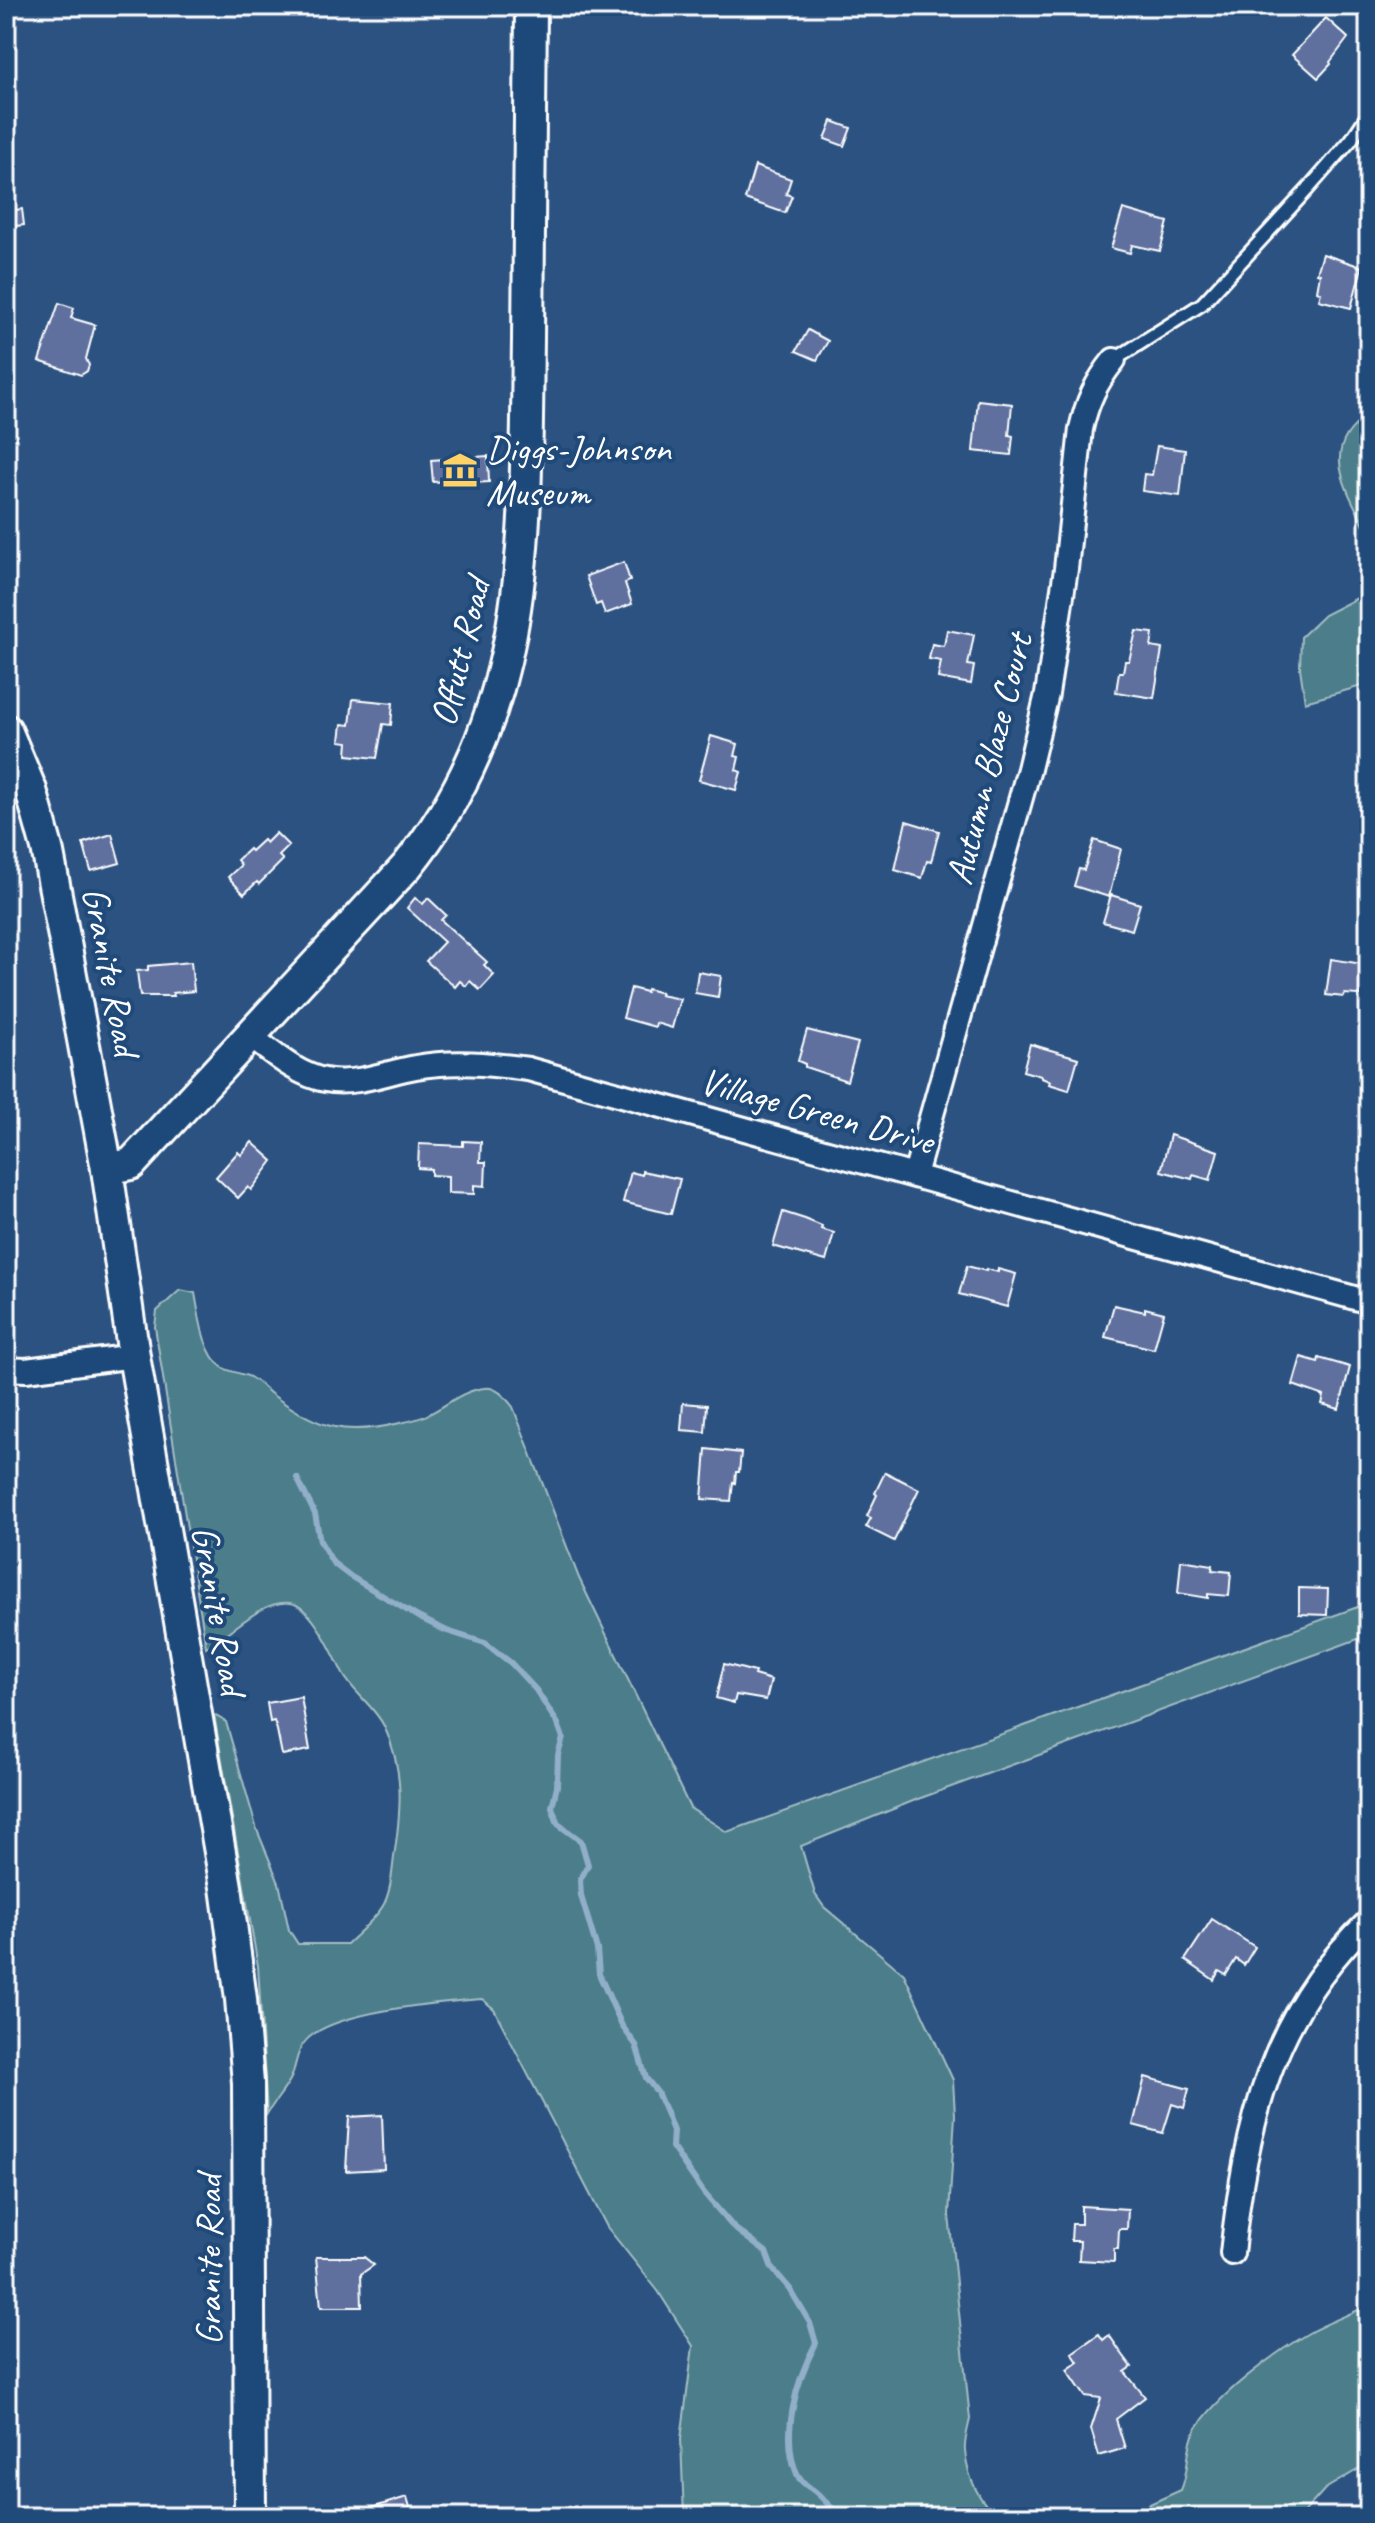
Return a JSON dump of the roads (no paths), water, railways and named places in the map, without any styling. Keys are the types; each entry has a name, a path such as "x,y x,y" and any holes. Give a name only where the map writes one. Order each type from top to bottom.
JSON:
{"street":[{"name":"Offutt Road","path":"107,1169 131,1164 386,890 423,846 468,769 491,713 504,671 518,602 524,522 531,6"},
{"name":"Autumn Blaze Court","path":"915,1175 1047,694 1081,429 1087,404 1098,380 1114,360"},
{"name":"Granite Road","path":"6,730 31,790 47,848 107,1169 134,1356 226,1887 241,1999 248,2083 250,2517"},
{"name":"Village Green Drive","path":"250,1036 293,1067 323,1080 359,1080 418,1066 455,1062 528,1069 1369,1302"},
{"path":"6,1369 26,1370 134,1356"},
{"path":"1232,2253 1246,2146 1260,2095 1279,2046 1321,1976 1369,1921"}],"lane":[{"path":"1114,360 1202,304 1334,160 1369,113"}],"waterway":[{"path":"289,6 289,11"},
{"path":"297,1478 315,1514 320,1541 333,1563 418,1617 447,1631 485,1643 511,1663 536,1690 558,1724 563,1738 552,1807 558,1824 581,1841 588,1865 580,1880 581,1896 597,1949 599,1974 622,2026 636,2045 646,2078 657,2092 667,2115 673,2131 672,2147 704,2193 734,2228 766,2252 772,2268 790,2289 810,2323 816,2343 793,2407 792,2458 801,2480 847,2517"}],"place":[{"name":"Diggs-Johnson Museum","path":"460,470"}]}
